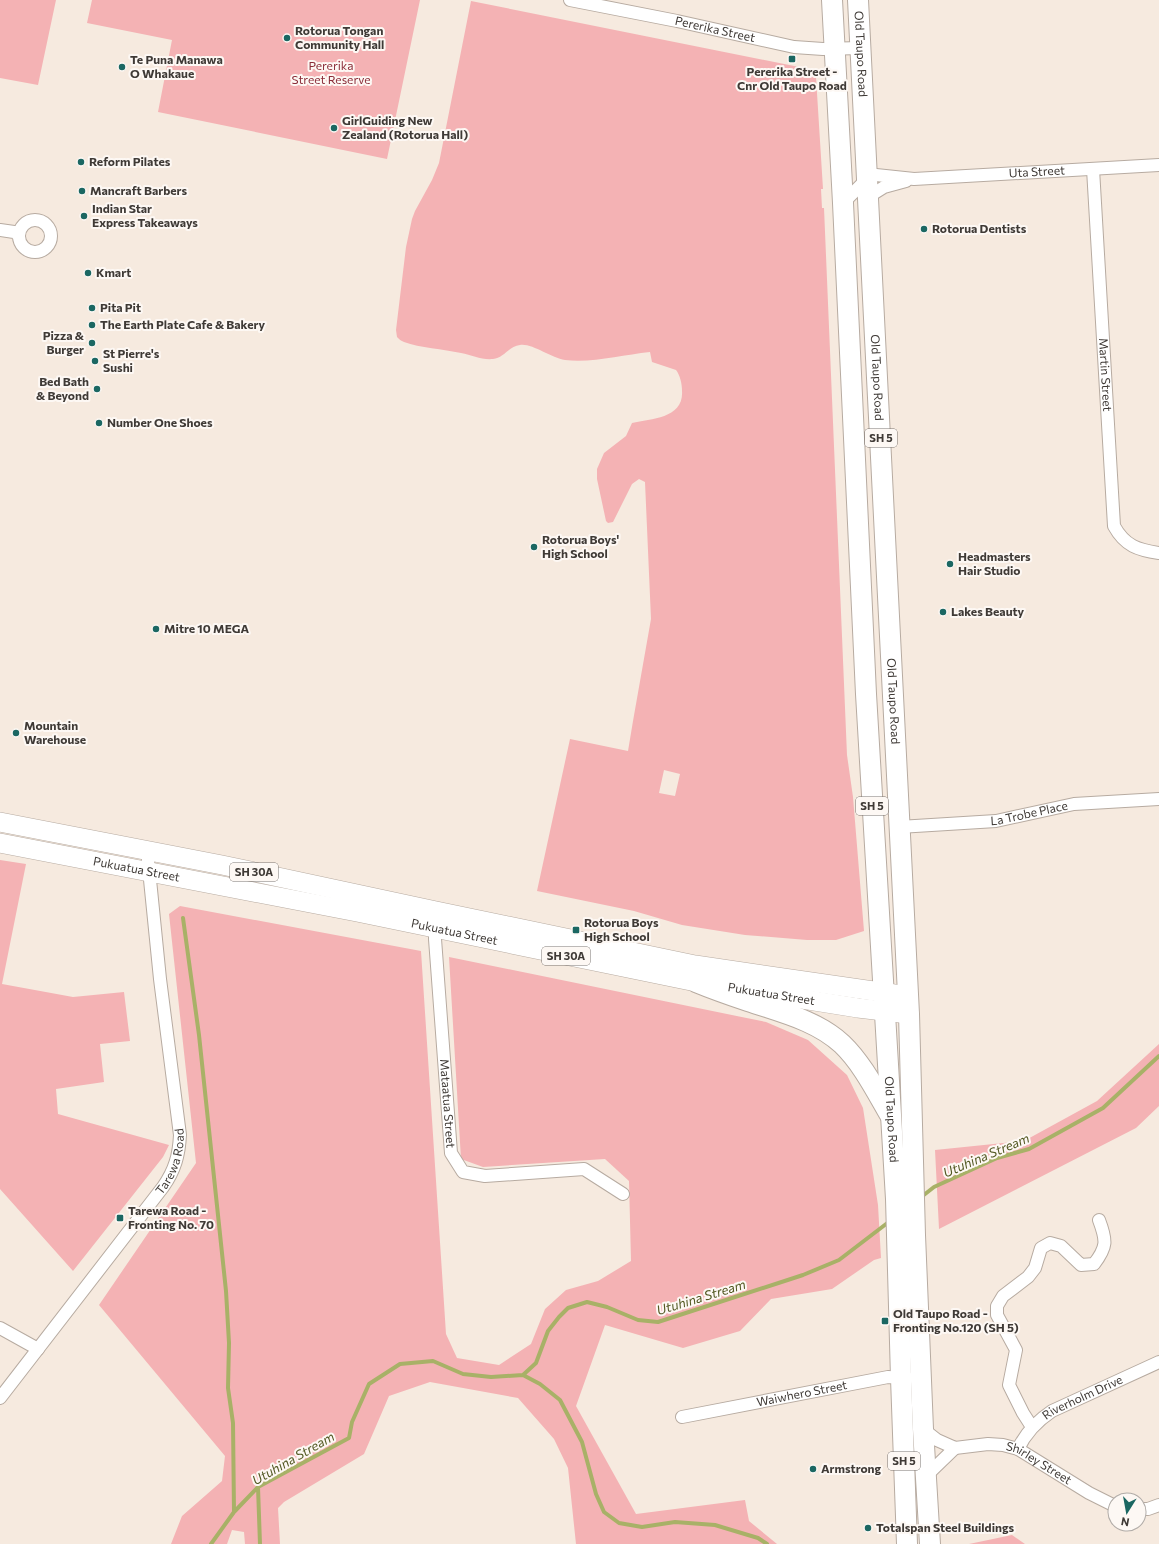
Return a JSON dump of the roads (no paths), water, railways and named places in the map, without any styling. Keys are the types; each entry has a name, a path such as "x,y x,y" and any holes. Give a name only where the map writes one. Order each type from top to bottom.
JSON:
{"highway":[{"name":"Old Taupo Road","path":"832,0 866,694 896,1199 906,1239 922,1378 923,1429 930,1544"},
{"name":"Old Taupo Road","path":"858,0 908,1005 914,1188 906,1239 901,1378 907,1544"},
{"path":"856,501 868,497 870,493 869,446 874,436 880,434"},
{"path":"861,590 869,572 870,529 876,522 884,522"},
{"name":"Old Taupo Road","path":"866,694 874,712 879,736 884,810 888,822 899,827"},
{"path":"696,982 737,998 797,1017 813,1024 829,1034 852,1055 892,1118"}],"main road":[{"name":"SH 30A","path":"0,818 21,825"},
{"path":"0,822 21,825"},
{"name":"Pukuatua Street","path":"21,825 222,865 435,920 696,982 858,1008 885,1002"},
{"name":"Pukuatua Street","path":"0,842 149,871 695,965 885,1002 908,1005"}],"street":[{"name":"Pererika Street","path":"570,0 677,21 794,47 811,49 860,48"},
{"name":"Uta Street","path":"843,203 867,188 876,175 914,179 1159,165"},
{"name":"Martin Street","path":"1093,169 1114,526 1119,535 1131,546 1144,551 1159,553"},
{"name":"Uta Street","path":"867,188 884,187 914,179"},
{"path":"0,230 14,232 19,235"},
{"name":"La Trobe Place","path":"899,827 996,821 1074,804 1159,799"},
{"name":"Tarewa Road","path":"0,1398 163,1187 171,1175 179,1155 180,1135 160,980 147,850"},
{"name":"Mataatua Street","path":"435,920 451,1153 463,1172 485,1176 584,1169 623,1194"},
{"path":"1032,1427 1023,1414 1009,1385 1016,1350 997,1315 997,1306 1003,1296 1028,1277 1035,1268 1041,1248 1050,1243 1061,1246 1081,1265 1094,1264 1104,1251 1104,1234 1099,1220"},
{"path":"0,1328 38,1349"},
{"name":"Riverholm Drive","path":"1018,1449 1032,1427 1052,1411 1159,1362"},
{"name":"Waiwhero Street","path":"682,1417 888,1377 922,1378"},
{"path":"923,1429 937,1440 955,1448 926,1476"},
{"name":"Shirley Street","path":"955,1448 988,1444 1003,1445 1018,1449 1089,1493 1107,1502"},
{"path":"1147,1509 1159,1505"}],"waterway":[{"path":"183,918 199,1035 226,1291 229,1343 228,1388 233,1423 234,1512"},
{"name":"Utuhina Stream","path":"920,1198 934,1187 997,1158 1029,1149 1103,1108 1159,1056"},
{"name":"Utuhina Stream","path":"211,1544 234,1512 258,1487 349,1438 352,1422 369,1384 400,1364 433,1361 463,1374 491,1377 523,1375 536,1363 548,1331 568,1308 587,1302 607,1307 638,1320 658,1322 803,1275 839,1260 890,1221"},
{"path":"523,1375 540,1384 560,1400 582,1442 596,1494 604,1512 619,1523 642,1527 675,1522 715,1525 758,1538 767,1544"},
{"path":"258,1487 260,1544"}],"place":[{"name":"Rotorua Tongan Community Hall","path":"287,38"},
{"name":"Pererika Street - Cnr Old Taupo Road","path":"792,59"},
{"name":"Te Puna Manawa O Whakaue","path":"122,67"},
{"name":"GirlGuiding New Zealand (Rotorua Hall)","path":"334,128"},
{"name":"Reform Pilates","path":"81,162"},
{"name":"Mancraft Barbers","path":"82,191"},
{"name":"Indian Star Express Takeaways","path":"84,216"},
{"name":"Rotorua Dentists","path":"924,229"},
{"name":"Kmart","path":"88,273"},
{"name":"Pita Pit","path":"92,308"},
{"name":"The Earth Plate Cafe & Bakery","path":"92,325"},
{"name":"Pizza & Burger","path":"92,343"},
{"name":"St Pierre's Sushi","path":"95,361"},
{"name":"Bed Bath & Beyond","path":"97,389"},
{"name":"Number One Shoes","path":"99,423"},
{"name":"Rotorua Boys' High School","path":"534,547"},
{"name":"Headmasters Hair Studio","path":"950,564"},
{"name":"Lakes Beauty","path":"943,612"},
{"name":"Mitre 10 MEGA","path":"156,629"},
{"name":"Mountain Warehouse","path":"16,733"},
{"name":"Rotorua Boys High School","path":"576,930"},
{"name":"Tarewa Road - Fronting No. 70","path":"120,1218"},
{"name":"Old Taupo Road - Fronting No.120 (SH 5)","path":"885,1321"},
{"name":"Armstrong","path":"813,1469"},
{"name":"Totalspan Steel Buildings","path":"868,1528"}],"park label":[{"name":"Pererika Street Reserve","path":"331,73"}]}
